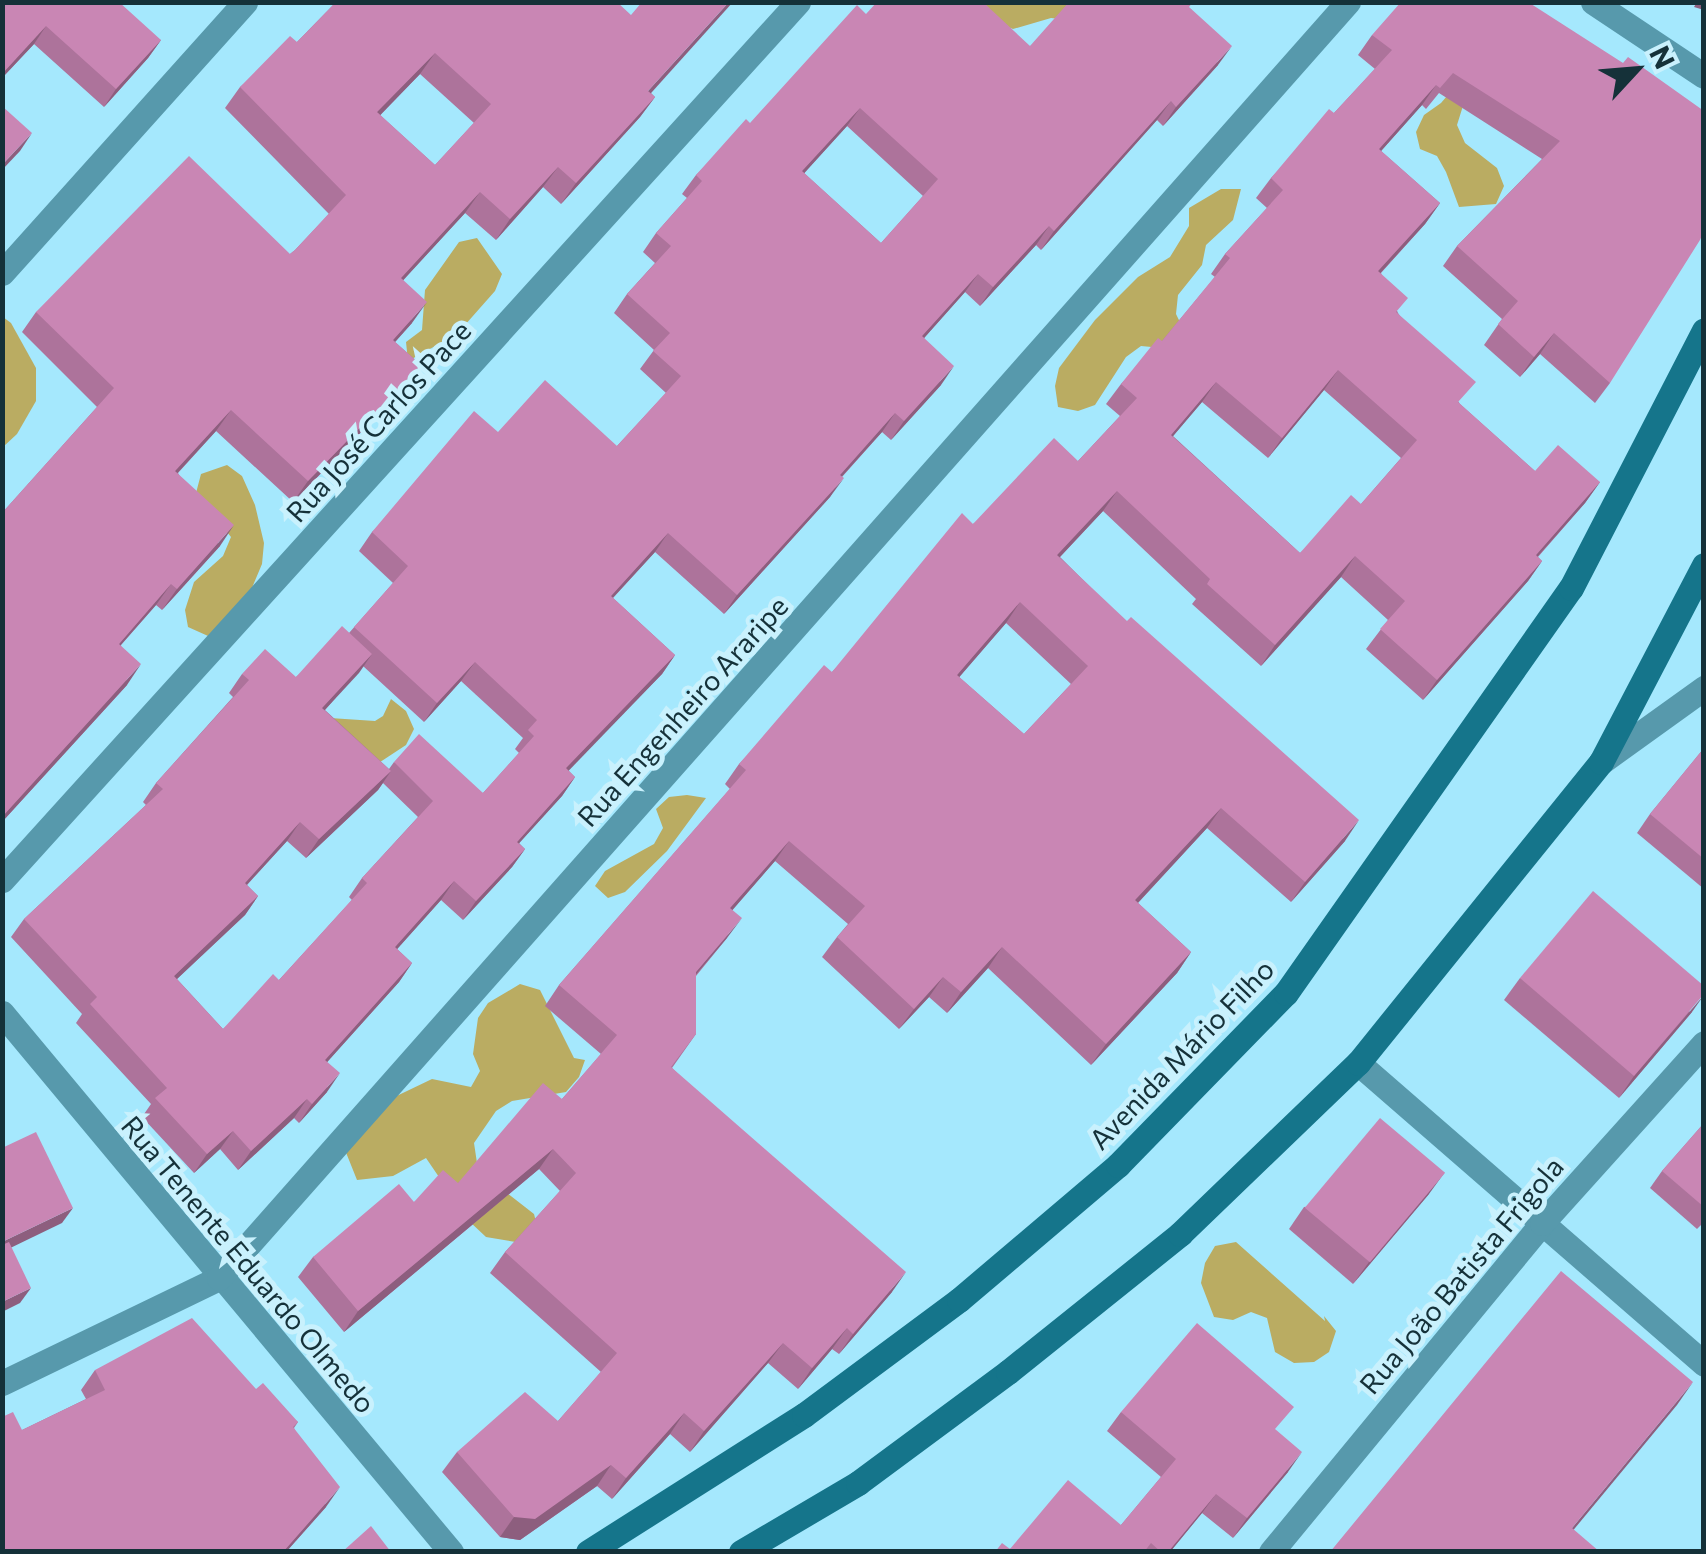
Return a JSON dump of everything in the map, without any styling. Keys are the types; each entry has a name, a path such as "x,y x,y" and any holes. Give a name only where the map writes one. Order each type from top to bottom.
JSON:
{"main road":[{"name":"Avenida Mário Filho","path":"588,1552 804,1415 959,1300 1118,1166 1286,993 1571,588 1704,330"},
{"path":"741,1552 858,1484 1008,1372 1180,1234 1358,1063 1601,762 1704,565"}],"street":[{"path":"2,273 246,2"},
{"name":"Rua José Carlos Pace","path":"2,880 798,2"},
{"name":"Rua Engenheiro Araripe","path":"2,1383 219,1278 1348,2"},
{"path":"1592,2 1704,76"},
{"path":"1601,762 1704,688"},
{"name":"Rua Tenente Eduardo Olmedo","path":"2,1013 451,1552"},
{"name":"Rua João Batista Frigola","path":"1271,1552 1542,1222 1704,1043"},
{"path":"1358,1063 1704,1364"}],"shaded area":[{"path":"985,3 1076,3 1069,20 1051,18 1013,29 992,20"},
{"path":"1477,61 1457,125 1465,143 1497,168 1504,186 1496,204 1459,207 1437,156 1420,149 1416,132 1424,115 1441,103"},
{"path":"1221,189 1241,189 1233,220 1206,245 1202,265 1178,295 1176,314 1194,351 1141,346 1126,357 1095,405 1078,411 1058,407 1055,386 1059,368 1095,320 1138,277 1170,257 1189,226 1189,208"},
{"path":"477,238 502,274 495,291 457,334 408,361 406,342 422,330 425,290 459,242"},
{"path":"3,317 11,323 36,368 36,401 17,434 3,447"},
{"path":"227,465 242,476 255,505 264,543 262,564 246,602 217,640 188,627 185,610 194,582 223,556 231,537 196,493 201,474"},
{"path":"391,699 406,711 414,729 406,745 368,770 330,718 375,721 383,716"},
{"path":"669,797 706,798 667,851 625,892 608,898 595,886 605,871 654,844 663,828 656,809"},
{"path":"520,984 540,990 574,1058 585,1060 579,1077 566,1092 512,1101 496,1111 474,1143 477,1163 489,1179 534,1214 539,1234 522,1243 486,1237 469,1221 426,1158 393,1176 357,1180 343,1145 382,1103 432,1079 471,1087 480,1071 473,1054 478,1018 488,1003"},
{"path":"1236,1242 1325,1321 1324,1316 1336,1331 1329,1352 1314,1362 1294,1363 1275,1352 1267,1318 1251,1312 1233,1320 1214,1317 1201,1283 1205,1263 1215,1246"}],"building":[{"path":"2,2 119,2 161,40 116,89 46,26 2,74"},
{"path":"336,2 617,2 631,15 642,2 729,2 648,91 655,97 576,183 558,167 510,219 480,192 401,278 427,302 393,340 421,365 308,481 231,410 175,471 234,525 177,589 171,584 119,644 141,664 2,817 2,513 114,388 36,312 189,156 290,254 295,250 346,195 240,87 290,36 297,42","holes":["435,53 491,104 435,165 377,112"]},
{"path":"877,2 983,2 1030,46 1069,2 1193,2 1189,7 1232,46 1176,107 1171,101 1054,231 1049,226 993,287 978,274 922,336 954,366 904,421 895,413 840,475 844,478 737,595 668,533 611,596 675,655 566,768 575,777 517,842 525,849 476,901 454,881 395,947 412,963 325,1060 340,1073 312,1104 307,1099 251,1151 233,1131 207,1154 155,1098 167,1088 90,1004 97,997 24,919 163,789 156,783 249,680 242,674 265,649 296,677 342,626 372,654 322,708 391,771 319,839 300,822 245,883 258,896 174,976 223,1029 273,974 279,980 367,883 362,878 433,801 394,762 419,734 483,793 534,736 528,730 537,720 475,662 437,703 354,627 408,566 372,532 474,411 498,432 545,380 617,446 681,376 653,351 670,333 627,294 671,246 656,233 702,181 696,175 746,119 750,123 857,5 866,14","holes":["860,108 938,179 881,243 802,171"]},
{"path":"1401,2 1528,2 1623,63 1628,57 1704,111 1704,231 1610,383 1554,333 1534,357 1498,324 1518,301 1457,246 1560,141 1453,73 1440,88 1436,85 1379,149 1440,203 1378,271 1408,298 1396,312 1476,382 1458,402 1535,471 1558,445 1600,482 1536,555 1542,561 1437,680 1380,629 1405,601 1355,556 1275,645 1207,584 1210,579 1117,491 1057,555 1127,621 1131,617 1359,820 1305,882 1221,808 1135,900 1191,952 1106,1044 1002,947 961,992 943,977 914,1009 837,937 865,906 789,841 730,908 742,918 696,972 696,1034 671,1067 906,1272 853,1334 847,1328 812,1368 783,1343 704,1431 684,1413 626,1478 611,1465 535,1519 514,1517 457,1452 525,1392 558,1421 617,1353 505,1252 576,1173 553,1149 358,1311 313,1257 399,1184 414,1202 443,1170 458,1183 543,1083 562,1099 617,1035 559,985 746,770 739,764 824,665 832,672 962,513 973,524 1054,438 1078,461 1137,398 1121,384 1158,338 1162,341 1230,258 1225,254 1283,190 1271,178 1329,109 1334,113 1392,50 1372,35","holes":["1338,370 1417,440 1361,504 1351,495 1300,553 1171,435 1216,382 1282,438","1020,602 1088,666 1024,734 957,675"]},
{"path":"2,106 32,133 2,165"},
{"path":"1704,748 1704,859 1650,814"},
{"path":"1593,891 1704,986 1704,994 1634,1076 1520,978"},
{"path":"1380,1118 1445,1173 1370,1262 1305,1208"},
{"path":"1704,1123 1704,1207 1662,1171"},
{"path":"36,1132 73,1208 2,1242 2,1148"},
{"path":"9,1242 31,1288 2,1302 2,1245"},
{"path":"1561,1271 1693,1382 1572,1528 1600,1552 1330,1552"},
{"path":"192,1318 256,1389 263,1383 298,1422 293,1427 340,1487 283,1552 2,1552 2,1417 13,1412 22,1430 105,1390 95,1370"},
{"path":"1197,1323 1294,1407 1275,1429 1302,1452 1247,1518 1216,1494 1168,1552 1161,1552 1151,1543 1144,1552 995,1552 1002,1543 1010,1549 1068,1480 1121,1525 1176,1459 1121,1412"},
{"path":"371,1526 391,1552 342,1552"}]}
